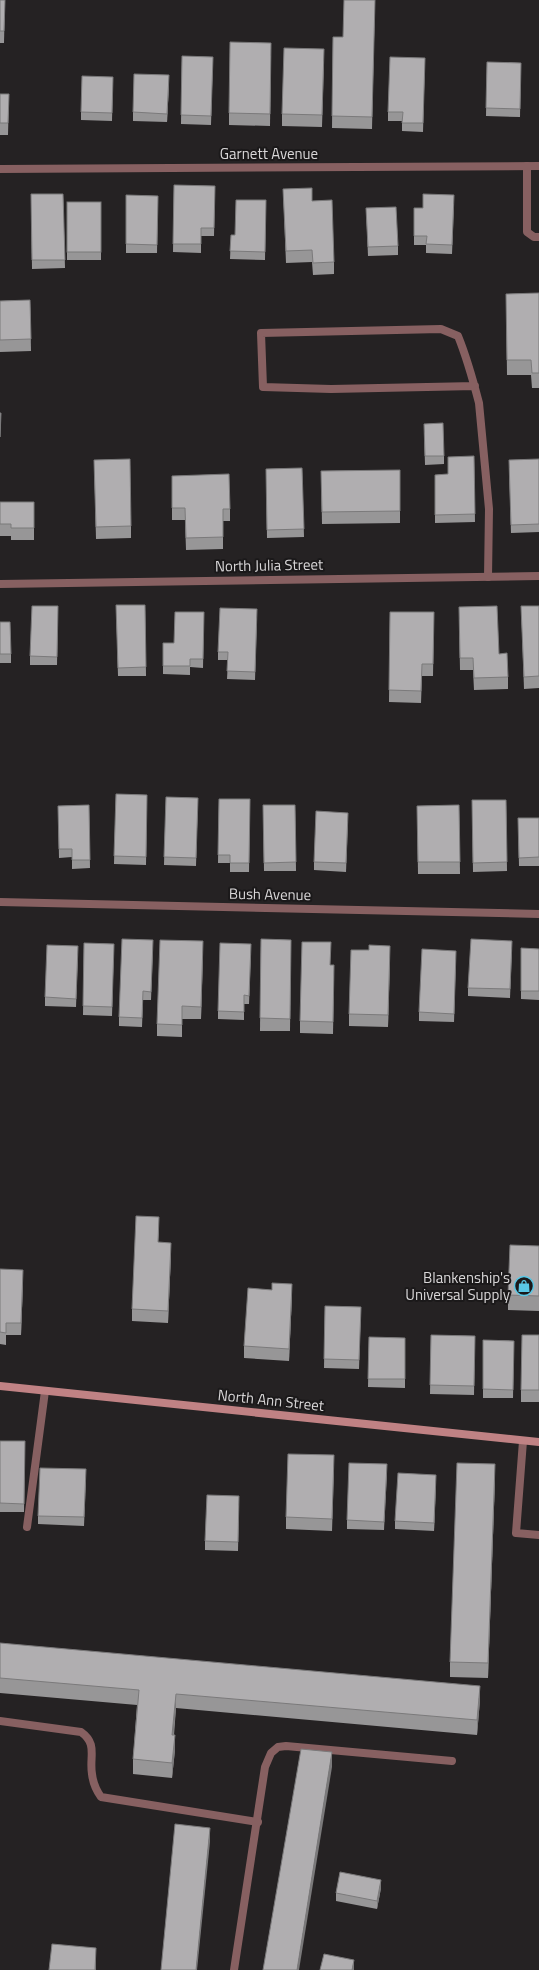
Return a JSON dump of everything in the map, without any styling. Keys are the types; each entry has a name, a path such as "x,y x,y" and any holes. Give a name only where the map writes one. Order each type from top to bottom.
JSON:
{"street":[{"path":"527,166 527,232 534,237 539,238"},
{"name":"Garnett Avenue","path":"0,168 539,166"},
{"path":"475,386 331,389 263,387 261,333 441,328 458,336 468,360 475,386 479,403 489,509 488,577"},
{"name":"North Julia Street","path":"0,584 539,576"},
{"name":"Bush Avenue","path":"0,902 539,914"},
{"name":"North Ann Street","path":"0,1386 539,1442"},
{"path":"27,1528 39,1426 45,1391"},
{"path":"523,1440 516,1533 539,1534"},
{"path":"0,1721 81,1732 88,1737 92,1747 92,1773 94,1786 101,1797 258,1822"},
{"path":"234,1970 258,1822 265,1767 271,1753 278,1747 452,1761"}],"building":[{"path":"0,0 5,0 4,31 0,31"},
{"path":"344,0 375,0 372,117 332,116 333,37 343,37"},
{"path":"230,42 271,43 270,114 229,113"},
{"path":"284,48 324,49 322,115 282,114"},
{"path":"182,56 213,57 211,116 181,115"},
{"path":"390,57 425,58 423,123 402,123 403,112 388,112"},
{"path":"487,62 521,63 520,109 486,108"},
{"path":"134,74 169,75 167,114 133,112"},
{"path":"82,76 113,77 112,113 81,112"},
{"path":"0,94 9,94 8,123 0,123"},
{"path":"174,185 215,186 214,228 201,228 201,244 173,244"},
{"path":"312,188 312,201 332,200 334,262 313,263 312,250 286,251 283,189"},
{"path":"31,194 63,194 65,260 32,260"},
{"path":"423,194 454,195 452,245 426,244 427,236 414,236 414,208 423,208"},
{"path":"126,195 158,196 157,245 126,244"},
{"path":"236,200 266,200 265,252 230,251 231,235 235,235"},
{"path":"67,202 101,202 101,252 67,252"},
{"path":"396,207 398,246 368,247 366,208"},
{"path":"539,293 539,373 532,373 531,360 507,360 506,294"},
{"path":"30,300 31,339 0,340 0,301"},
{"path":"0,413 1,413 0,437"},
{"path":"443,423 444,456 425,456 424,424"},
{"path":"474,456 475,514 435,515 435,475 448,474 448,457"},
{"path":"130,459 131,526 96,527 94,460"},
{"path":"539,459 539,524 511,525 509,460"},
{"path":"302,468 304,529 267,530 266,469"},
{"path":"400,470 400,511 322,512 321,471"},
{"path":"229,474 230,509 223,509 223,537 186,538 185,508 172,508 172,476"},
{"path":"0,502 34,502 34,528 11,528 11,524 0,524"},
{"path":"116,605 145,605 146,667 118,668"},
{"path":"32,606 58,606 57,657 30,656"},
{"path":"497,606 499,654 507,653 508,677 474,678 473,658 460,658 459,607"},
{"path":"521,606 539,606 539,676 524,677"},
{"path":"220,608 257,609 255,672 227,671 228,652 218,652"},
{"path":"175,612 204,612 203,659 190,659 190,666 163,666 163,643 174,643"},
{"path":"390,612 434,612 433,664 422,664 421,691 389,690"},
{"path":"0,622 10,622 11,654 0,654"},
{"path":"116,794 147,795 146,857 114,856"},
{"path":"166,797 198,798 196,858 164,857"},
{"path":"219,799 250,799 249,863 230,863 230,855 218,855"},
{"path":"472,800 506,800 507,862 473,863"},
{"path":"89,805 90,860 72,860 72,849 59,849 58,806"},
{"path":"263,805 295,805 296,862 264,863"},
{"path":"459,805 460,862 418,862 417,806"},
{"path":"316,811 348,813 346,863 314,862"},
{"path":"518,818 539,818 539,857 519,858"},
{"path":"122,939 153,940 151,992 143,991 142,1018 119,1017"},
{"path":"261,939 291,940 290,1019 260,1018"},
{"path":"471,939 512,941 510,989 468,988"},
{"path":"160,940 203,941 201,1007 182,1006 182,1025 157,1024"},
{"path":"302,942 331,942 330,965 334,965 333,1022 300,1021"},
{"path":"84,943 114,944 112,1007 83,1006"},
{"path":"220,943 251,944 249,996 244,995 244,1012 218,1011"},
{"path":"47,945 78,946 76,999 45,997"},
{"path":"369,945 390,946 388,1015 349,1014 351,950 369,950"},
{"path":"521,948 539,949 539,991 521,991"},
{"path":"422,949 456,951 454,1014 419,1012"},
{"path":"136,1216 159,1217 158,1242 171,1243 168,1311 132,1309"},
{"name":"Blankenship's Universal Supply","path":"510,1245 539,1246 539,1296 508,1295"},
{"path":"0,1269 23,1270 21,1323 6,1323 6,1333 0,1332"},
{"path":"272,1283 292,1284 289,1349 244,1346 248,1288 272,1290"},
{"path":"325,1306 361,1307 359,1360 324,1359"},
{"path":"431,1335 475,1336 474,1386 430,1385"},
{"path":"522,1335 539,1335 539,1390 521,1390"},
{"path":"369,1337 405,1338 405,1379 368,1379"},
{"path":"483,1340 514,1341 513,1390 483,1389"},
{"path":"0,1441 25,1441 24,1504 0,1503"},
{"path":"288,1454 334,1455 332,1519 286,1517"},
{"path":"349,1463 387,1464 384,1522 347,1520"},
{"path":"457,1463 495,1464 488,1663 450,1662"},
{"path":"40,1468 86,1469 84,1517 38,1516"},
{"path":"398,1473 436,1475 434,1523 395,1521"},
{"path":"207,1495 239,1496 238,1542 205,1541"},
{"path":"0,1643 480,1686 477,1720 176,1694 172,1735 175,1735 172,1763 133,1759 139,1690 0,1678"},
{"path":"301,1749 332,1752 297,1970 263,1970"},
{"path":"175,1824 210,1828 196,1970 161,1970"},
{"path":"340,1872 381,1880 377,1901 336,1893"},
{"path":"52,1944 96,1948 95,1970 49,1970"},
{"path":"324,1954 354,1960 352,1970 320,1970"}],"place":[{"name":"Blankenship's Universal Supply","path":"524,1286"}]}
